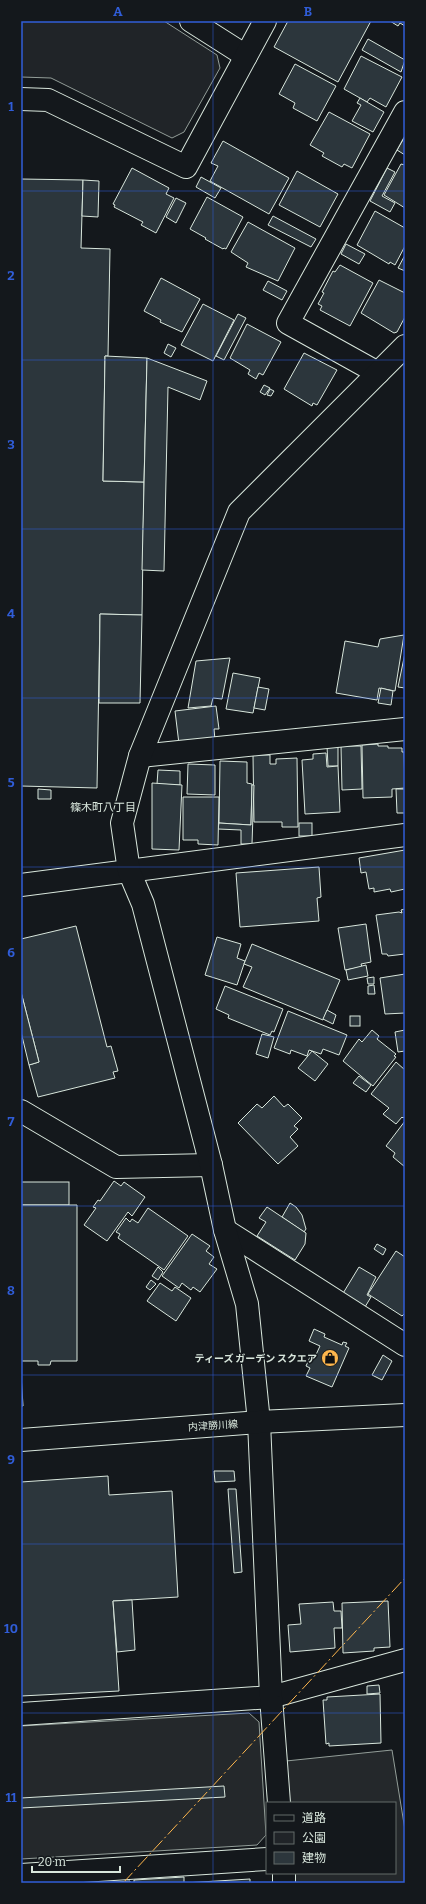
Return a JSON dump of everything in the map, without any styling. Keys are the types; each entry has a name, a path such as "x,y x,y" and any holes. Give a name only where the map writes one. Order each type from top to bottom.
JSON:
{"street":[{"path":"191,21 246,56"},
{"path":"21,99 48,100 186,167 265,21"},
{"path":"378,373 288,323 405,112"},
{"path":"279,1802 271,1697 259,1422 247,1304 225,1230 212,1165 143,904 129,871 122,823 140,756 239,512 405,346"},
{"path":"140,756 405,729"},
{"path":"21,885 405,835"},
{"path":"21,1111 116,1168 212,1165"},
{"path":"225,1230 405,1345"},
{"name":"内津勝川線","path":"21,1440 259,1422 405,1415"},
{"path":"21,1714 271,1697 405,1660"},
{"path":"21,1875 266,1859"}],"green space":[{"path":"21,21 164,21 217,55 220,68 184,132 172,138 51,78 21,77"}],"shaded area":[{"path":"249,1713 259,1722 266,1835 257,1845 21,1859 21,1726"},
{"path":"392,1750 405,1830 405,1883 294,1883 293,1874 396,1874 396,1802 289,1802 286,1761"}],"building":[{"path":"288,21 371,21 338,82 274,47"},
{"path":"390,21 405,21 405,26 400,23 398,26"},
{"path":"368,39 405,60 401,72 362,50"},
{"path":"361,56 402,77 386,107 370,98 367,102 344,89"},
{"path":"295,64 336,86 317,121 293,108 295,103 279,94"},
{"path":"360,98 384,112 373,132 352,121 361,105 357,103"},
{"path":"329,112 370,134 352,168 344,164 342,167 322,156 324,153 310,145"},
{"path":"405,136 405,155 397,150"},
{"path":"223,141 289,178 269,214 210,181 218,166 211,163"},
{"path":"401,164 405,165 405,208 384,195"},
{"path":"132,168 169,188 166,194 174,198 156,233 141,225 143,222 114,207 115,205 113,204"},
{"path":"387,168 395,172 382,196 395,203 390,212 370,201"},
{"path":"297,171 338,194 320,227 279,205"},
{"path":"201,177 221,188 215,198 196,187"},
{"path":"21,179 83,180 81,248 110,249 108,356 105,356 103,481 144,482 142,615 100,614 97,788 21,786"},
{"path":"83,180 99,181 98,217 82,216"},
{"path":"207,197 243,217 226,249 223,249 205,239 206,238 190,229"},
{"path":"176,198 186,203 176,223 166,217"},
{"path":"375,211 405,228 405,246 395,265 390,262 389,264 357,245"},
{"path":"273,216 316,239 311,247 268,225"},
{"path":"248,222 295,248 278,281 246,267 248,263 231,252"},
{"path":"346,244 365,254 359,264 341,254"},
{"path":"405,255 405,271 398,268"},
{"path":"340,265 373,283 350,326 320,310 322,306 318,304 324,293 322,292 333,271 335,272"},
{"path":"161,278 200,299 182,332 160,322 161,320 144,311"},
{"path":"379,280 405,293 405,317 397,332 394,333 361,313"},
{"path":"268,281 287,291 282,300 263,290"},
{"path":"203,304 234,320 213,361 181,345"},
{"path":"238,314 246,318 224,360 216,356"},
{"path":"247,324 281,342 263,375 259,373 256,379 248,374 250,370 230,358"},
{"path":"168,344 176,348 171,357 164,353"},
{"path":"304,353 337,370 317,405 313,403 312,406 284,389"},
{"path":"105,356 147,358 144,482 103,481"},
{"path":"147,358 207,381 200,400 168,387 164,571 142,570"},
{"path":"264,385 270,388 265,395 260,392"},
{"path":"270,389 274,391 271,396 267,395"},
{"path":"100,614 142,615 140,703 99,703"},
{"path":"404,635 395,691 379,688 377,700 336,693 345,641 378,647 380,639"},
{"path":"405,653 405,688 398,687"},
{"path":"230,658 222,699 213,698 211,706 188,708 196,661"},
{"path":"233,673 260,678 253,713 226,709"},
{"path":"258,687 269,689 265,710 254,708"},
{"path":"381,688 393,691 391,705 378,703"},
{"path":"216,706 219,729 214,729 215,740 179,744 175,711"},
{"path":"378,744 378,746 388,746 388,748 402,748 402,752 404,752 405,788 392,789 392,797 363,798 362,745"},
{"path":"327,746 338,746 338,766 328,766"},
{"path":"341,746 361,746 362,789 342,790"},
{"path":"326,753 327,767 338,766 340,812 305,814 302,760 313,759 313,754"},
{"path":"253,755 270,755 270,764 276,764 276,759 297,758 298,827 282,827 282,822 254,822"},
{"path":"220,761 247,762 247,783 252,784 251,825 219,823"},
{"path":"188,764 215,765 215,795 187,794"},
{"path":"158,770 180,771 180,785 157,784"},
{"path":"152,783 182,785 179,850 152,849"},
{"path":"252,785 254,785 252,844 241,844 241,830 218,829 219,823 251,825"},
{"path":"38,789 51,790 51,799 38,799"},
{"path":"396,789 405,789 405,813 397,813"},
{"path":"183,797 219,797 218,845 198,844 198,840 183,840"},
{"path":"299,823 312,823 312,836 299,836"},
{"path":"405,850 405,889 391,892 390,889 374,892 374,888 369,889 366,872 361,873 359,858"},
{"path":"319,867 321,897 317,898 319,921 240,927 236,873"},
{"path":"405,909 405,954 388,956 387,954 382,954 376,915 399,912 402,913 401,910"},
{"path":"366,924 371,962 361,964 362,967 345,970 338,928"},
{"path":"76,926 107,1047 111,1046 118,1071 113,1072 115,1078 38,1097 29,1065 39,1062 21,992 21,939"},
{"path":"217,937 241,944 237,958 245,961 237,985 205,975"},
{"path":"252,944 340,980 323,1020 243,987 252,967 244,964"},
{"path":"366,965 368,976 348,980 346,970"},
{"path":"405,974 405,1013 385,1014 380,978"},
{"path":"374,977 374,984 368,984 367,978"},
{"path":"374,985 375,994 368,994 368,986"},
{"path":"225,986 283,1009 274,1032 272,1031 270,1035 228,1018 229,1015 216,1009"},
{"path":"21,992 39,1062 29,1065 21,1032"},
{"path":"327,1010 336,1015 333,1024 323,1019"},
{"path":"288,1011 347,1035 339,1055 323,1049 321,1054 309,1050 307,1056 291,1050 290,1054 274,1048"},
{"path":"350,1016 360,1016 360,1026 350,1026"},
{"path":"372,1030 379,1036 377,1039 396,1054 394,1056 396,1057 373,1086 343,1061 359,1039 362,1042"},
{"path":"405,1030 405,1051 398,1052 395,1032"},
{"path":"262,1034 274,1037 268,1058 256,1054"},
{"path":"312,1051 328,1064 315,1081 298,1068"},
{"path":"396,1062 405,1070 405,1116 403,1118 402,1117 396,1124 383,1114 389,1108 371,1094"},
{"path":"359,1076 371,1085 366,1092 353,1083"},
{"path":"274,1096 284,1107 288,1104 302,1118 294,1126 298,1129 290,1137 298,1146 278,1164 238,1123 257,1104 262,1108"},
{"path":"405,1121 405,1167 393,1157 395,1153 386,1146"},
{"path":"114,1181 121,1186 124,1182 145,1197 132,1216 128,1212 107,1241 84,1225 96,1208 93,1207 98,1200 100,1201"},
{"path":"21,1182 69,1182 69,1205 21,1205"},
{"path":"290,1203 296,1207 302,1215 306,1229 304,1232 282,1217"},
{"path":"21,1205 77,1205 77,1361 51,1361 50,1365 38,1365 38,1361 21,1361"},
{"path":"267,1207 306,1233 305,1244 295,1260 257,1236 266,1222 259,1218"},
{"path":"148,1208 188,1236 164,1270 118,1238 120,1234 116,1232 126,1218 130,1222 132,1219 138,1223"},
{"path":"192,1234 210,1246 206,1251 214,1257 209,1264 217,1269 200,1292 193,1287 191,1290 182,1283 179,1288 162,1276"},
{"path":"377,1244 386,1249 383,1255 374,1249"},
{"path":"396,1251 405,1257 405,1313 402,1316 368,1294"},
{"path":"158,1267 163,1272 158,1280 152,1276"},
{"path":"359,1267 376,1277 367,1295 371,1297 365,1307 342,1295"},
{"path":"151,1280 156,1284 150,1290 146,1287"},
{"path":"160,1283 172,1291 175,1287 191,1298 176,1321 147,1301"},
{"name":"ティーズ ガーデン スクエア","path":"314,1329 325,1334 324,1337 342,1345 343,1342 347,1343 345,1346 349,1348 332,1387 306,1376 310,1368 306,1366 310,1357 314,1359 320,1346 309,1341"},
{"path":"383,1355 392,1361 382,1380 372,1375"},
{"path":"21,1374 23,1406 21,1406"},
{"path":"214,1471 234,1471 235,1481 215,1482"},
{"path":"108,1476 109,1495 172,1491 178,1597 113,1601 119,1691 21,1696 21,1482"},
{"path":"228,1489 236,1489 242,1572 234,1573"},
{"path":"132,1600 135,1650 117,1652 113,1601"},
{"path":"388,1601 390,1647 374,1648 374,1651 343,1653 342,1603"},
{"path":"333,1602 334,1611 341,1611 342,1628 334,1628 335,1648 290,1652 288,1625 301,1624 299,1604"},
{"path":"379,1685 380,1693 367,1694 367,1686"},
{"path":"380,1694 381,1743 329,1746 329,1743 326,1744 323,1700 327,1700 327,1697"},
{"path":"224,1786 225,1797 21,1808 21,1798"},
{"path":"184,1877 184,1883 134,1883 134,1880"},
{"path":"250,1879 250,1883 184,1883"},
{"path":"130,1881 130,1883 102,1883"}],"power":[{"path":"123,1883 405,1578"}],"place":[{"name":"ティーズ ガーデン スクエア","path":"330,1358"}],"district":[{"name":"篠木町八丁目","path":"103,807"}]}
